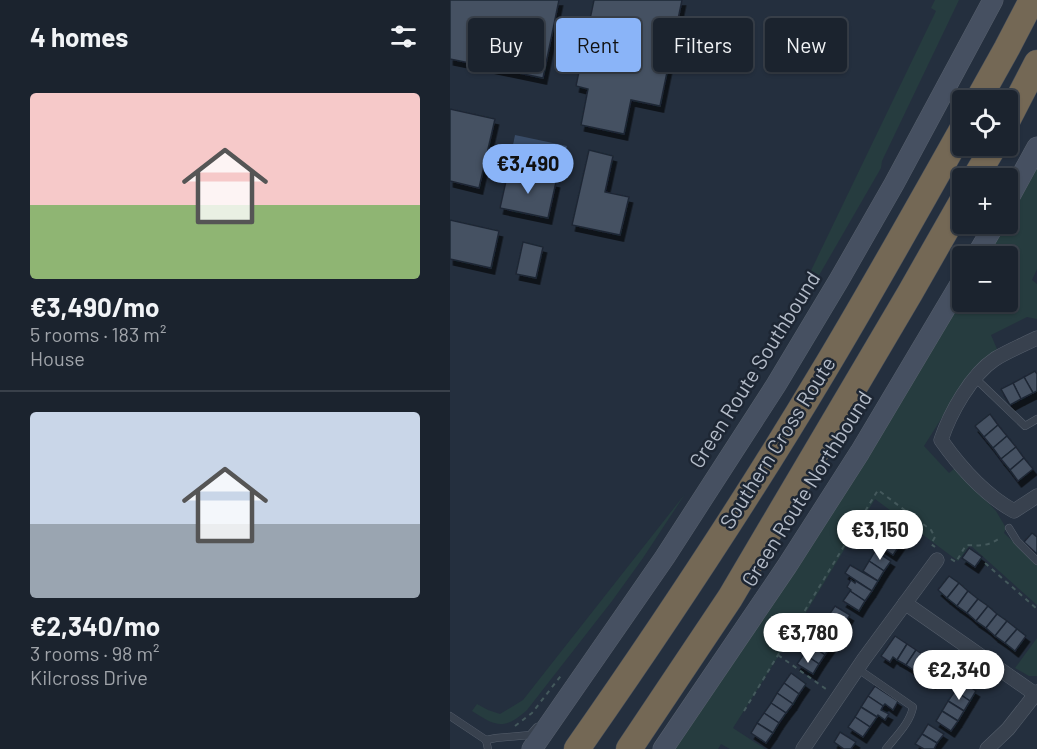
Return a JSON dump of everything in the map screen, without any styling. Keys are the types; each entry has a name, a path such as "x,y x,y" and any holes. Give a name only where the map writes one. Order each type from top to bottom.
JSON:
{"highway":[{"path":"983,90 1032,0"},
{"path":"1018,100 1037,63"},
{"name":"Southern Cross Route","path":"577,749 716,543 823,373 952,147"},
{"name":"Southern Cross Route","path":"629,749 730,598 952,219"}],"main road":[{"name":"Green Route Southbound","path":"532,749 665,557 776,385 894,184 993,0"},
{"path":"1018,182 1037,147"},
{"name":"Green Route Northbound","path":"663,749 787,566 872,432 952,297"}],"street":[{"path":"1037,338 994,360 975,378 946,424 941,440 988,493 1014,511 1037,496"},
{"path":"803,749 940,556"},
{"path":"905,603 1036,693 1008,729 987,749"}],"lane":[{"path":"975,378 1025,426 1037,419"},
{"path":"1009,528 1017,541 1037,561"},
{"path":"486,740 530,735 595,659"},
{"path":"858,669 913,707 912,714 886,749"},
{"path":"450,716 486,740 488,749"}],"path":[{"path":"744,711 878,490 931,530 935,537 932,544 940,556 956,562 966,545 983,546 999,539 1009,528"},
{"path":"985,563 1037,609"},
{"path":"778,655 839,698"},
{"path":"513,737 512,731 515,726 532,713 567,668"}],"green space":[{"path":"935,0 959,0 882,161 881,168 767,362 936,11 931,8"},
{"path":"1037,165 1037,269 1032,280 1037,284 1037,319 1027,317 991,335 997,349 965,381 924,446 949,473 955,468 996,511 1006,528 1004,533 1037,565 1037,605 970,545 958,561 875,499 733,728 765,749 730,749 721,744 718,749 675,749 823,526 954,312 1018,312 1018,246 992,246 999,234 1018,234 1018,199"},
{"path":"685,494 612,601 527,710 506,724 493,723 472,711 477,704 500,714 523,700"},
{"path":"1037,638 1037,676 1029,676 1015,668"}],"water":[{"path":"515,135 567,146 562,171 510,160"}],"building":[{"path":"450,0 559,0 543,78 514,72 544,72 544,18 468,18 468,63 450,59"},
{"path":"594,0 682,0 678,18 653,18 653,72 667,72 660,106 631,100 624,134 581,125 588,89 576,86 579,72 641,72 641,18 590,18"},
{"path":"450,109 495,119 479,188 450,181"},
{"path":"589,150 613,156 605,192 629,197 620,235 572,225"},
{"path":"508,172 556,182 548,218 500,208"},
{"path":"450,220 499,231 491,268 450,259"},
{"path":"523,242 543,247 536,278 516,274"},
{"path":"1035,371 1037,391 1033,393 1024,377"},
{"path":"1024,377 1033,393 1021,399 1013,383"},
{"path":"1013,383 1021,399 1010,405 1001,389"},
{"path":"990,414 998,425 984,437 975,426"},
{"path":"998,425 1007,436 993,448 984,437"},
{"path":"1007,436 1016,447 1001,459 993,448"},
{"path":"1016,447 1024,458 1010,470 1001,459"},
{"path":"1024,458 1033,469 1018,481 1010,470"},
{"path":"891,517 910,529 902,542 882,530"},
{"path":"886,532 902,542 893,555 878,545"},
{"path":"1032,533 1037,537 1037,554 1024,542"},
{"path":"969,548 982,557 975,567 962,558"},
{"path":"875,551 891,561 884,571 869,561"},
{"path":"869,561 884,571 878,581 863,571"},
{"path":"850,565 878,581 872,591 845,573"},
{"path":"949,576 959,583 947,598 938,590"},
{"path":"851,580 872,591 865,601 847,587"},
{"path":"959,583 968,591 957,606 947,598"},
{"path":"850,591 865,601 859,611 843,601"},
{"path":"968,591 978,599 967,613 957,606"},
{"path":"978,599 988,606 976,621 967,613"},
{"path":"835,606 850,615 844,625 829,615"},
{"path":"988,606 997,614 986,628 976,621"},
{"path":"997,614 1007,621 995,636 986,628"},
{"path":"829,615 844,625 838,635 822,625"},
{"path":"1007,621 1017,629 1005,643 995,636"},
{"path":"822,625 838,635 832,645 816,635"},
{"path":"1017,629 1026,636 1015,651 1005,643"},
{"path":"816,635 832,645 825,655 810,645"},
{"path":"895,636 907,644 897,660 893,657 890,662 881,656"},
{"path":"907,644 916,650 906,665 897,660"},
{"path":"810,645 825,655 819,664 804,654"},
{"path":"916,650 925,656 915,671 906,665"},
{"path":"804,654 819,664 813,674 797,664"},
{"path":"925,656 934,662 923,677 915,671"},
{"path":"934,662 943,668 932,683 923,677"},
{"path":"791,673 806,684 799,694 784,683"},
{"path":"961,681 976,691 970,701 955,691"},
{"path":"784,683 799,694 793,704 777,693"},
{"path":"875,686 898,701 893,710 868,696"},
{"path":"955,691 970,701 964,711 948,701"},
{"path":"777,693 793,704 786,713 771,703"},
{"path":"868,696 883,706 881,710 889,714 885,720 861,707"},
{"path":"948,701 964,711 958,721 942,711"},
{"path":"771,703 786,713 779,723 764,713"},
{"path":"861,707 877,717 870,727 855,717"},
{"path":"942,711 958,721 951,731 936,721"},
{"path":"764,713 779,723 773,733 757,723"},
{"path":"855,717 870,727 863,737 848,727"},
{"path":"757,723 773,733 766,743 751,733"},
{"path":"928,724 944,734 937,743 922,734"},
{"path":"840,732 856,742 851,749 844,749 834,742"},
{"path":"922,734 937,743 934,749 924,749 915,744"}]}
